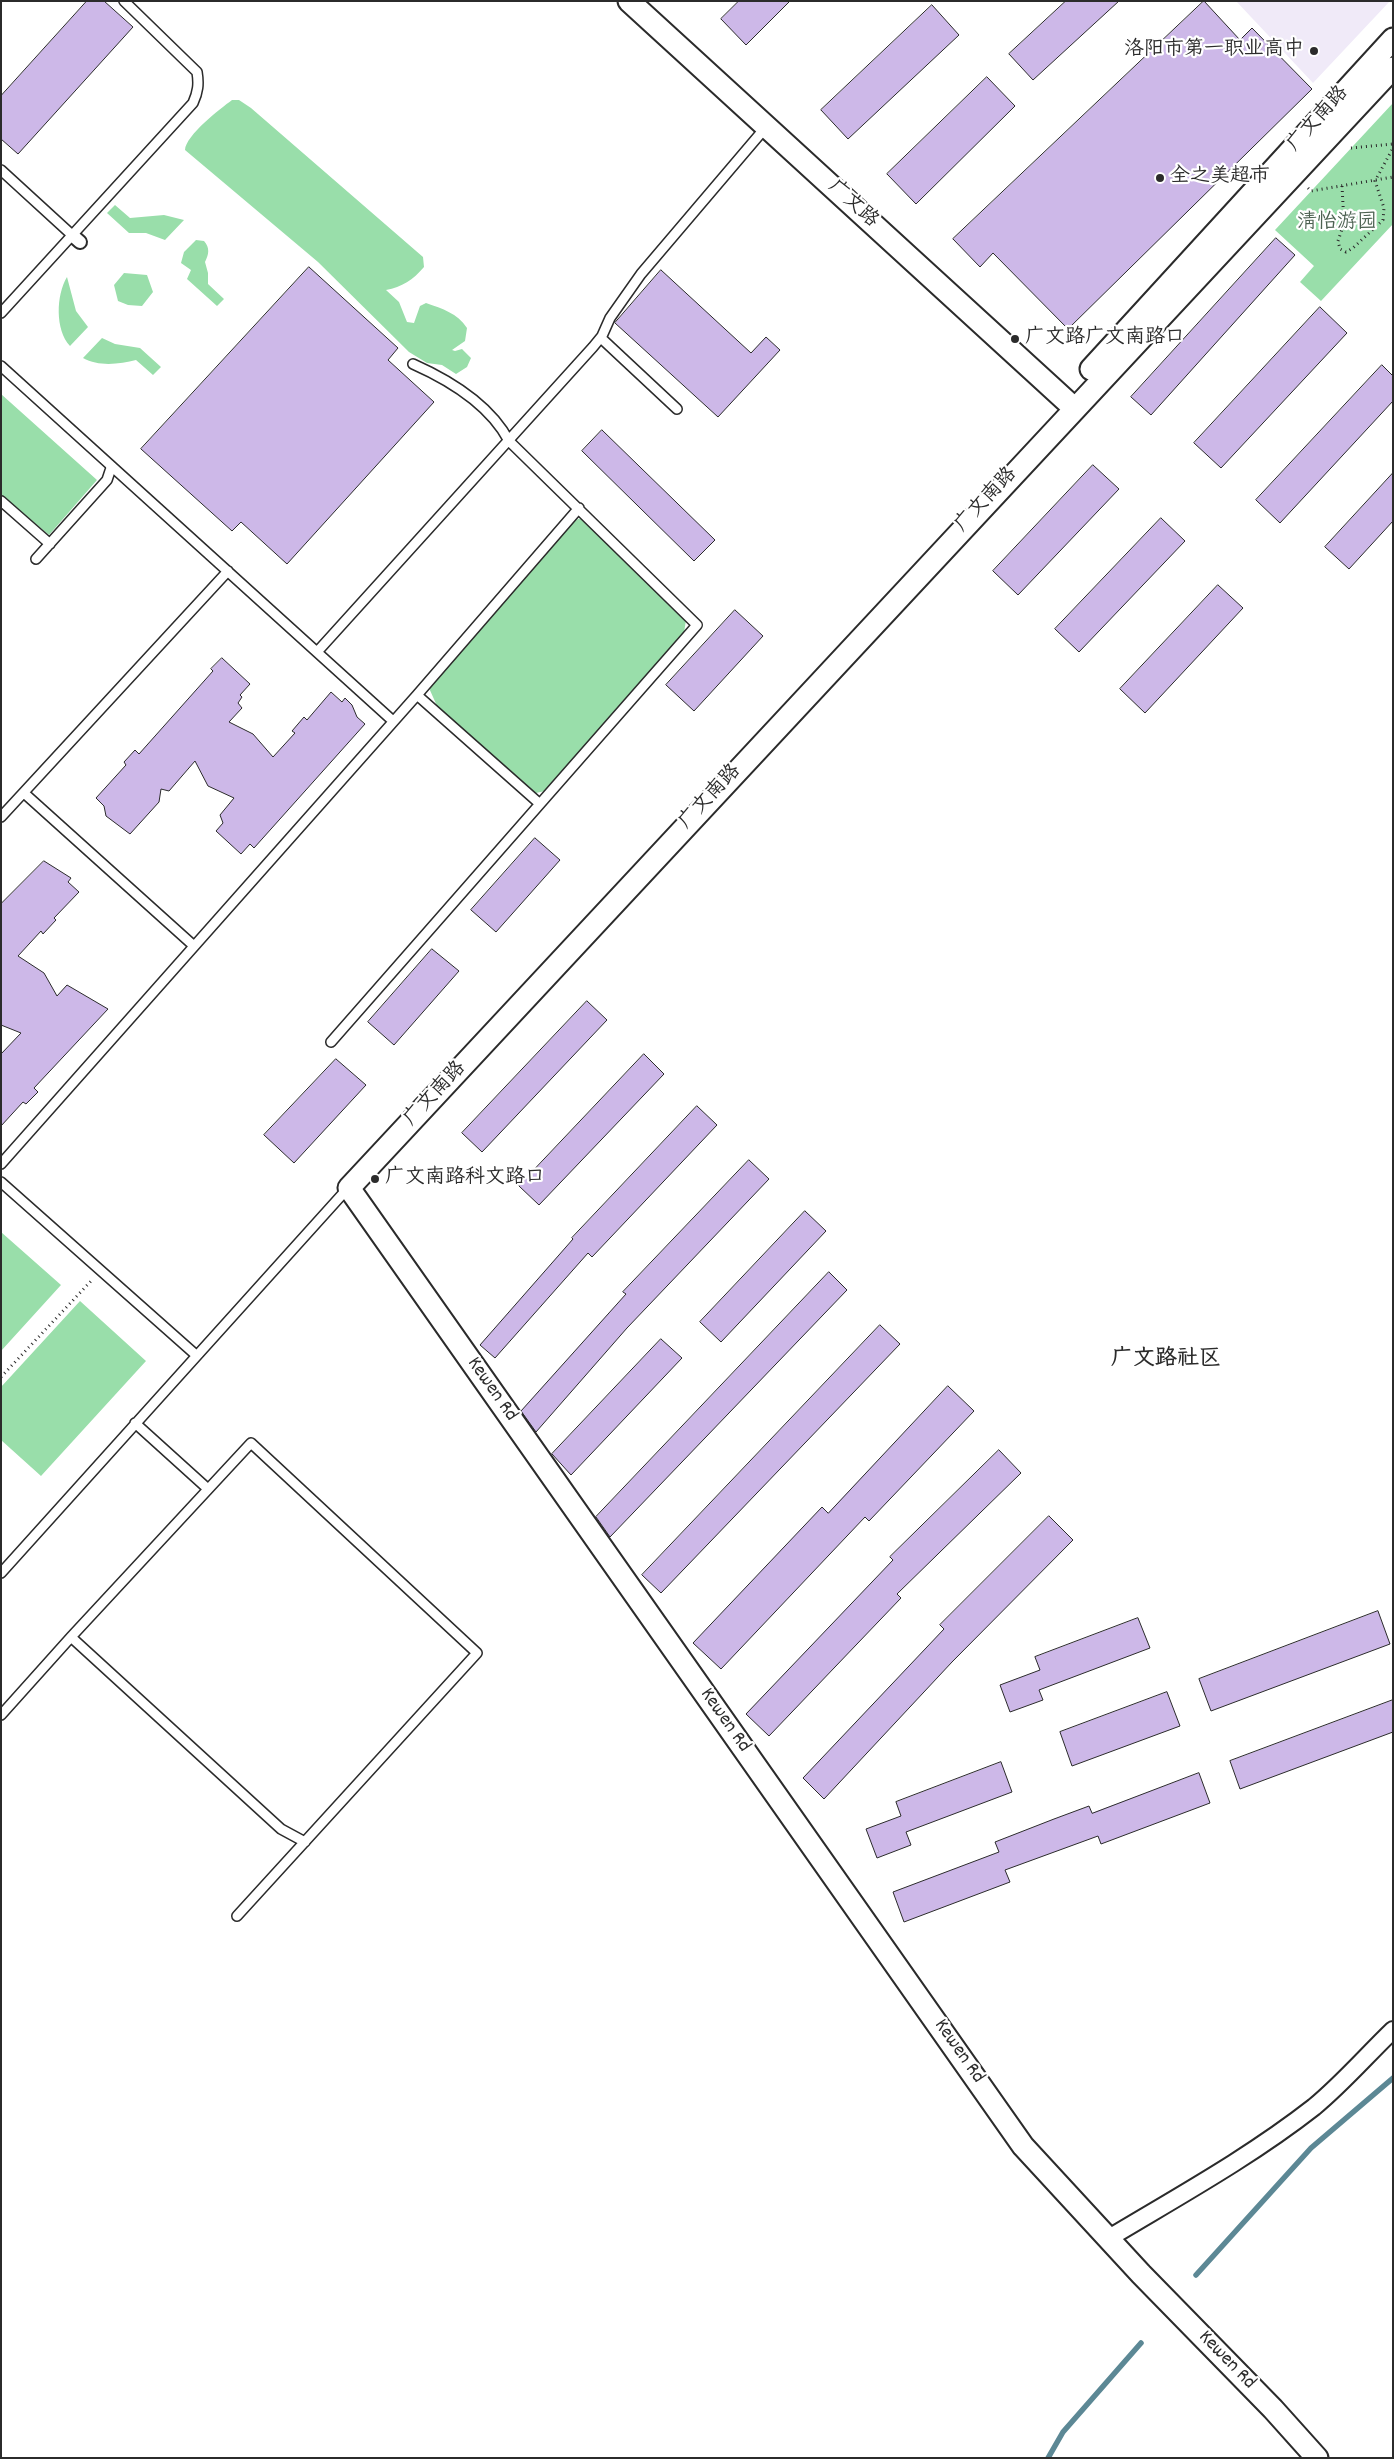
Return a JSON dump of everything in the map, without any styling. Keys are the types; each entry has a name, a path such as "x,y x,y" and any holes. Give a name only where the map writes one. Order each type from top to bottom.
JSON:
{"street":[{"name":"广文路","path":"629,1 1074,408"},
{"name":"广文南路","path":"1074,408 1087,374 1393,39"},
{"name":"广文南路","path":"349,1188 1074,408 1294,176 1393,68"},
{"name":"Kewen Rd","path":"349,1188 1024,2146 1311,2458"},
{"path":"1112,2240 1242,2159 1315,2106 1393,2030"},
{"name":"Kewen Rd","path":"1270,2412 1317,2458"}],"lane":[{"path":"1,313 76,239 193,103 197,94 199,84 197,72 124,1"},
{"path":"317,652 601,338 610,318 641,274 766,127"},
{"path":"1,170 76,239"},
{"path":"601,338 677,409"},
{"path":"331,1042 697,625 509,441 502,428 480,406 451,384 413,364"},
{"path":"1,366 393,721"},
{"path":"36,559 107,480 111,468 110,465"},
{"path":"1,501 50,544"},
{"path":"1,1164 417,695 579,508"},
{"path":"1,817 228,571"},
{"path":"417,695 540,804"},
{"path":"24,793 194,946"},
{"path":"1,1182 196,1355"},
{"path":"1,1573 196,1355 349,1188"},
{"path":"135,1423 208,1489"},
{"path":"1,1715 251,1443 477,1653 237,1916"},
{"path":"71,1637 281,1829 305,1842"}],"path":[{"path":"1351,148 1393,144"},
{"path":"1342,186 1344,223 1338,241 1340,249 1346,252 1353,248 1383,220 1384,208 1376,181 1393,148"},
{"path":"1294,176 1312,191 1393,177"},
{"path":"1,1377 101,1270"}],"shaded area":[{"name":"洛阳市第一职业高中","path":"1236,1 1390,1 1313,83"}],"green space":[{"path":"232,100 239,100 251,108 423,257 424,267 416,276 402,285 386,290 399,302 407,322 414,323 420,306 426,303 449,312 459,319 467,328 465,341 452,350 462,349 471,358 467,367 456,374 442,365 427,363 409,352 318,262 185,150 191,137 197,130"},
{"name":"清怡游园","path":"1393,103 1393,224 1321,301 1300,282 1314,266 1275,230"},
{"path":"115,205 130,218 164,215 184,220 165,240 146,233 129,233 107,213"},
{"path":"196,240 204,241 208,249 205,262 208,284 224,299 217,306 187,279 191,270 181,263 184,252"},
{"path":"124,273 147,275 153,292 142,306 128,305 118,301 114,285"},
{"path":"67,277 76,311 88,327 70,346 62,331 59,312 63,284"},
{"path":"102,338 115,344 140,348 161,367 153,375 136,360 103,364 83,358"},
{"path":"1,394 97,480 49,535 1,495"},
{"path":"584,518 686,620 684,633 545,791 536,793 437,706 429,688 570,525 578,519"},
{"path":"1,1232 61,1285 1,1351"},
{"path":"80,1301 146,1361 41,1476 1,1440 1,1387"}],"building":[{"path":"87,1 104,1 133,27 18,154 1,139 1,96"},
{"path":"739,1 790,1 746,45 721,19"},
{"path":"1066,1 1119,1 1033,80 1009,54"},
{"name":"全之美超市","path":"1204,1 1240,40 1252,28 1312,89 1068,329 993,253 980,267 953,239"},
{"path":"932,5 959,35 848,139 821,110"},
{"path":"987,77 1015,106 916,204 887,174"},
{"path":"1276,238 1295,255 1151,415 1131,397"},
{"path":"309,267 398,348 388,360 434,402 287,564 241,522 232,531 141,449"},
{"path":"661,270 751,353 766,337 780,350 718,417 615,323"},
{"path":"1320,307 1347,333 1221,468 1194,443"},
{"path":"1382,365 1393,376 1393,401 1280,523 1256,500"},
{"path":"602,430 715,540 694,561 582,451"},
{"path":"1093,465 1119,489 1018,595 993,571"},
{"path":"1393,473 1393,521 1349,569 1325,547"},
{"path":"1161,518 1185,541 1079,652 1055,629"},
{"path":"1218,585 1243,608 1145,713 1120,689"},
{"path":"735,610 763,636 694,711 666,685"},
{"path":"222,658 250,684 240,695 242,697 238,703 242,708 229,722 253,734 273,757 295,733 292,731 304,717 307,720 331,692 342,702 345,698 352,705 357,717 365,724 254,848 250,844 241,854 216,831 223,823 220,815 234,798 208,786 195,761 169,791 161,789 159,802 130,834 106,816 104,806 96,798 126,765 124,762 135,750 139,754 213,671 211,669"},
{"path":"535,838 560,860 496,932 471,910"},
{"path":"44,861 71,878 68,882 79,892 54,918 56,920 43,934 41,931 18,956 44,973 57,996 67,985 108,1009 34,1088 38,1092 26,1104 23,1102 1,1126 1,1054 21,1033 1,1025 1,904"},
{"path":"432,949 459,971 394,1045 368,1022"},
{"path":"587,1001 607,1020 482,1152 462,1133"},
{"path":"644,1054 664,1074 539,1205 519,1186"},
{"path":"336,1059 366,1085 294,1163 264,1135"},
{"path":"697,1106 717,1125 592,1257 588,1253 495,1358 480,1345 572,1238"},
{"path":"749,1160 769,1179 627,1328 536,1432 521,1411 626,1294 623,1292"},
{"path":"805,1211 826,1231 721,1342 700,1322"},
{"path":"829,1272 847,1290 610,1537 596,1517"},
{"path":"880,1325 900,1344 661,1593 642,1575"},
{"path":"661,1339 682,1358 571,1475 552,1454"},
{"path":"948,1386 974,1411 869,1521 865,1517 721,1669 693,1643 822,1507 828,1513"},
{"path":"999,1450 1021,1473 897,1594 901,1598 769,1736 746,1714 893,1560 890,1557"},
{"path":"1049,1516 1073,1540 952,1662 824,1799 803,1778 944,1629 940,1625"},
{"path":"1378,1611 1390,1644 1211,1711 1199,1679"},
{"path":"1138,1618 1150,1648 1039,1690 1043,1700 1010,1712 1000,1685 1040,1670 1035,1657"},
{"path":"1167,1692 1180,1726 1072,1766 1060,1732"},
{"path":"1393,1700 1393,1732 1240,1789 1230,1761"},
{"path":"1001,1762 1012,1792 906,1832 911,1845 877,1858 866,1829 901,1816 896,1802"},
{"path":"1199,1773 1210,1803 1101,1844 1098,1836 1005,1870 1010,1882 904,1922 893,1892 999,1852 995,1842 1054,1819 1089,1806 1092,1813"}],"waterway":[{"path":"1196,2275 1311,2148 1393,2078"},
{"path":"1048,2458 1063,2432 1141,2343"}],"place":[{"name":"洛阳市第一职业高中","path":"1314,51"},
{"name":"全之美超市","path":"1160,178"},
{"name":"广文路广文南路口","path":"1015,339"},
{"name":"广文南路科文路口","path":"375,1179"}],"district":[{"name":"广文路社区","path":"1166,1361"}]}
